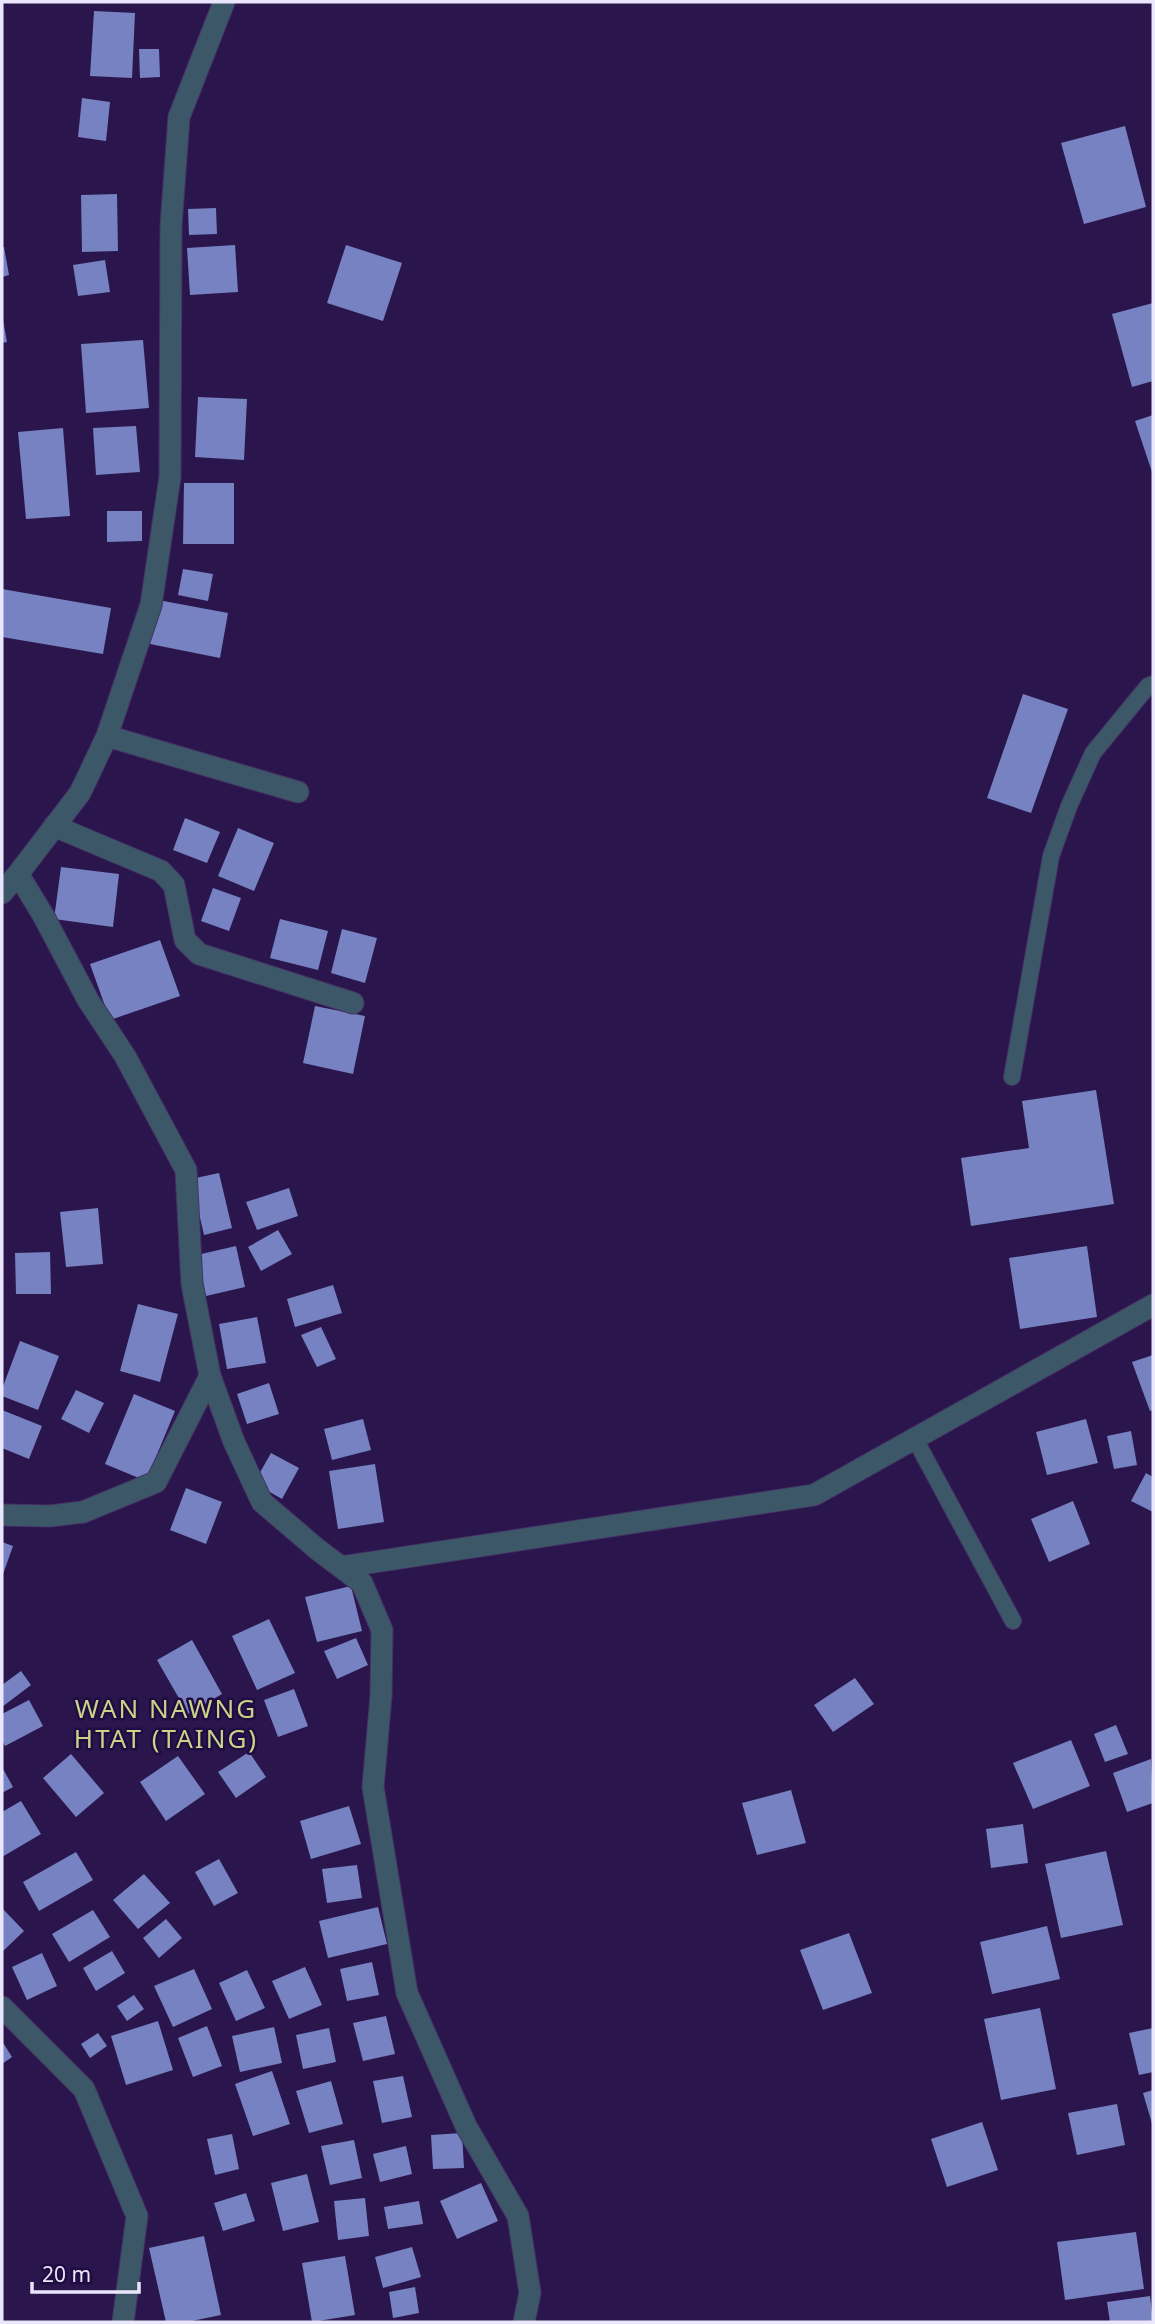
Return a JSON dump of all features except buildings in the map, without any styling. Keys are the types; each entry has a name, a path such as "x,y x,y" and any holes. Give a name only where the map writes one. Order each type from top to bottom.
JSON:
{"street":[{"path":"2,893 80,793 107,736 151,605 170,477 171,226 178,117 224,2"},
{"path":"107,736 298,792"},
{"path":"54,826 161,871 174,885 185,940 199,954 353,1003"},
{"path":"18,874 88,1000 125,1056 186,1170 192,1283 210,1376 234,1442 262,1502 362,1583 382,1630 381,1696 373,1787 407,1993 466,2126 518,2216 530,2292 524,2322"},
{"path":"341,1567 814,1495 1153,1305"},
{"path":"2,1515 50,1516 83,1512 156,1482 210,1376"},
{"path":"2,2007 84,2089 136,2216 123,2322"}],"lane":[{"path":"1012,1077 1051,856 1069,806 1093,753 1148,686 1153,684"},
{"path":"915,1438 1013,1621"}],"district":[{"name":"WAN NAWNG HTAT (TAING)","path":"166,1723"}]}
